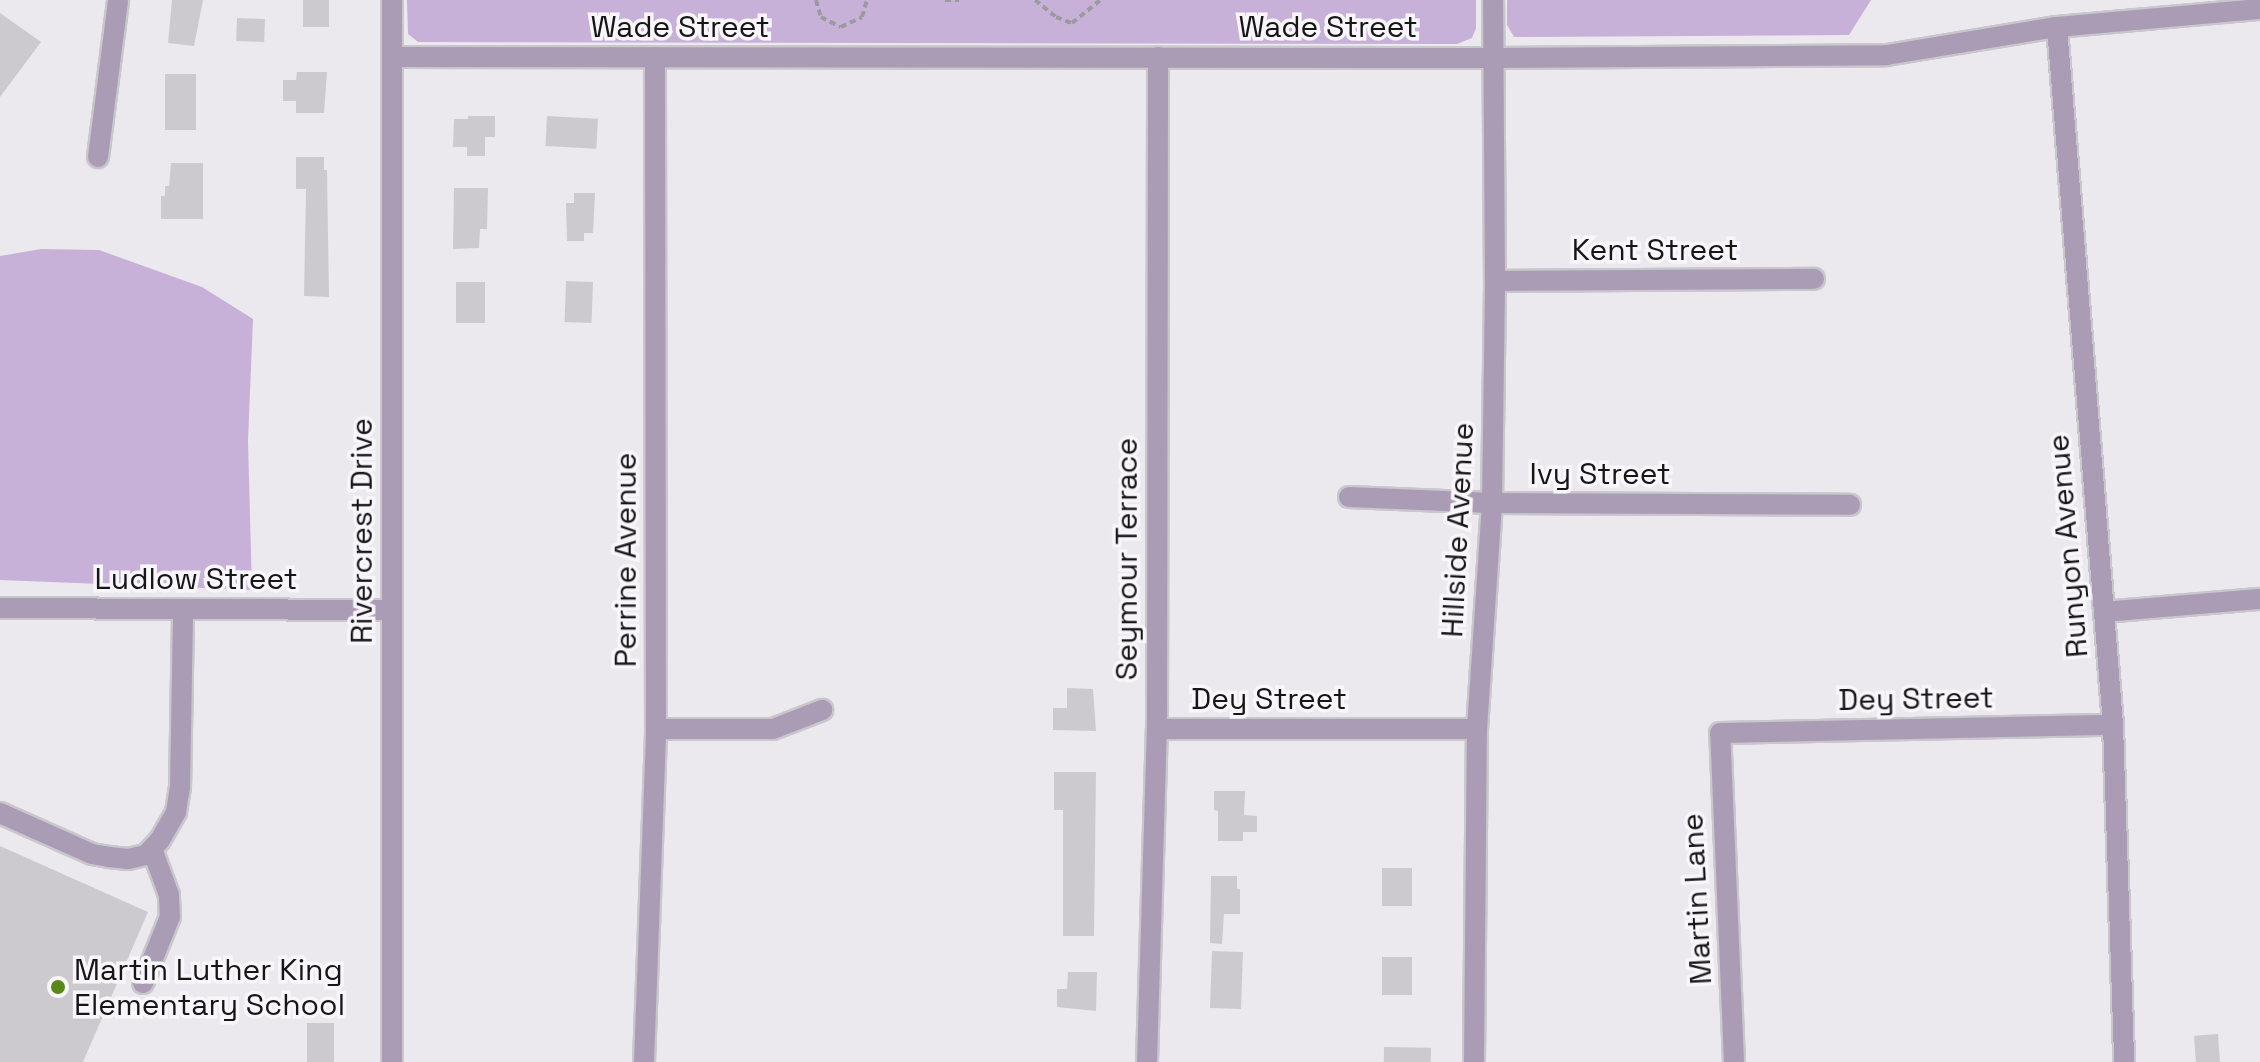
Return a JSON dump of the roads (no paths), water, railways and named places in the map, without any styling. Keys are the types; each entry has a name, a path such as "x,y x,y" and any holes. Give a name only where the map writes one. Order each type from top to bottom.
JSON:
{"street":[{"path":"98,157 118,0"},
{"name":"Rivercrest Drive","path":"392,0 392,1062"},
{"name":"Hillside Avenue","path":"1474,1062 1477,729 1492,503 1495,281 1493,0"},
{"name":"Wade Street","path":"393,57 1493,58 1887,55 2057,27 2260,9"},
{"name":"Runyon Avenue","path":"2057,27 2113,725 2124,1062"},
{"name":"Perrine Avenue","path":"644,1062 656,729 655,57"},
{"name":"Seymour Terrace","path":"1147,1062 1157,729 1158,57"},
{"name":"Kent Street","path":"1495,281 1814,279"},
{"name":"Ivy Street","path":"1349,497 1492,503 1850,505"},
{"path":"2104,612 2260,599"},
{"name":"Ludlow Street","path":"0,608 391,610"},
{"path":"0,813 92,854 128,859 146,855 152,849 170,827 180,788 183,609"},
{"path":"656,729 773,729 822,710"},
{"name":"Dey Street","path":"1720,733 2113,725"},
{"name":"Dey Street","path":"1157,729 1477,729"},
{"name":"Martin Lane","path":"1720,733 1734,1062"},
{"path":"143,983 170,917 169,895 152,849"}],"place":[{"name":"Martin Luther King Elementary School","path":"58,987"}]}
